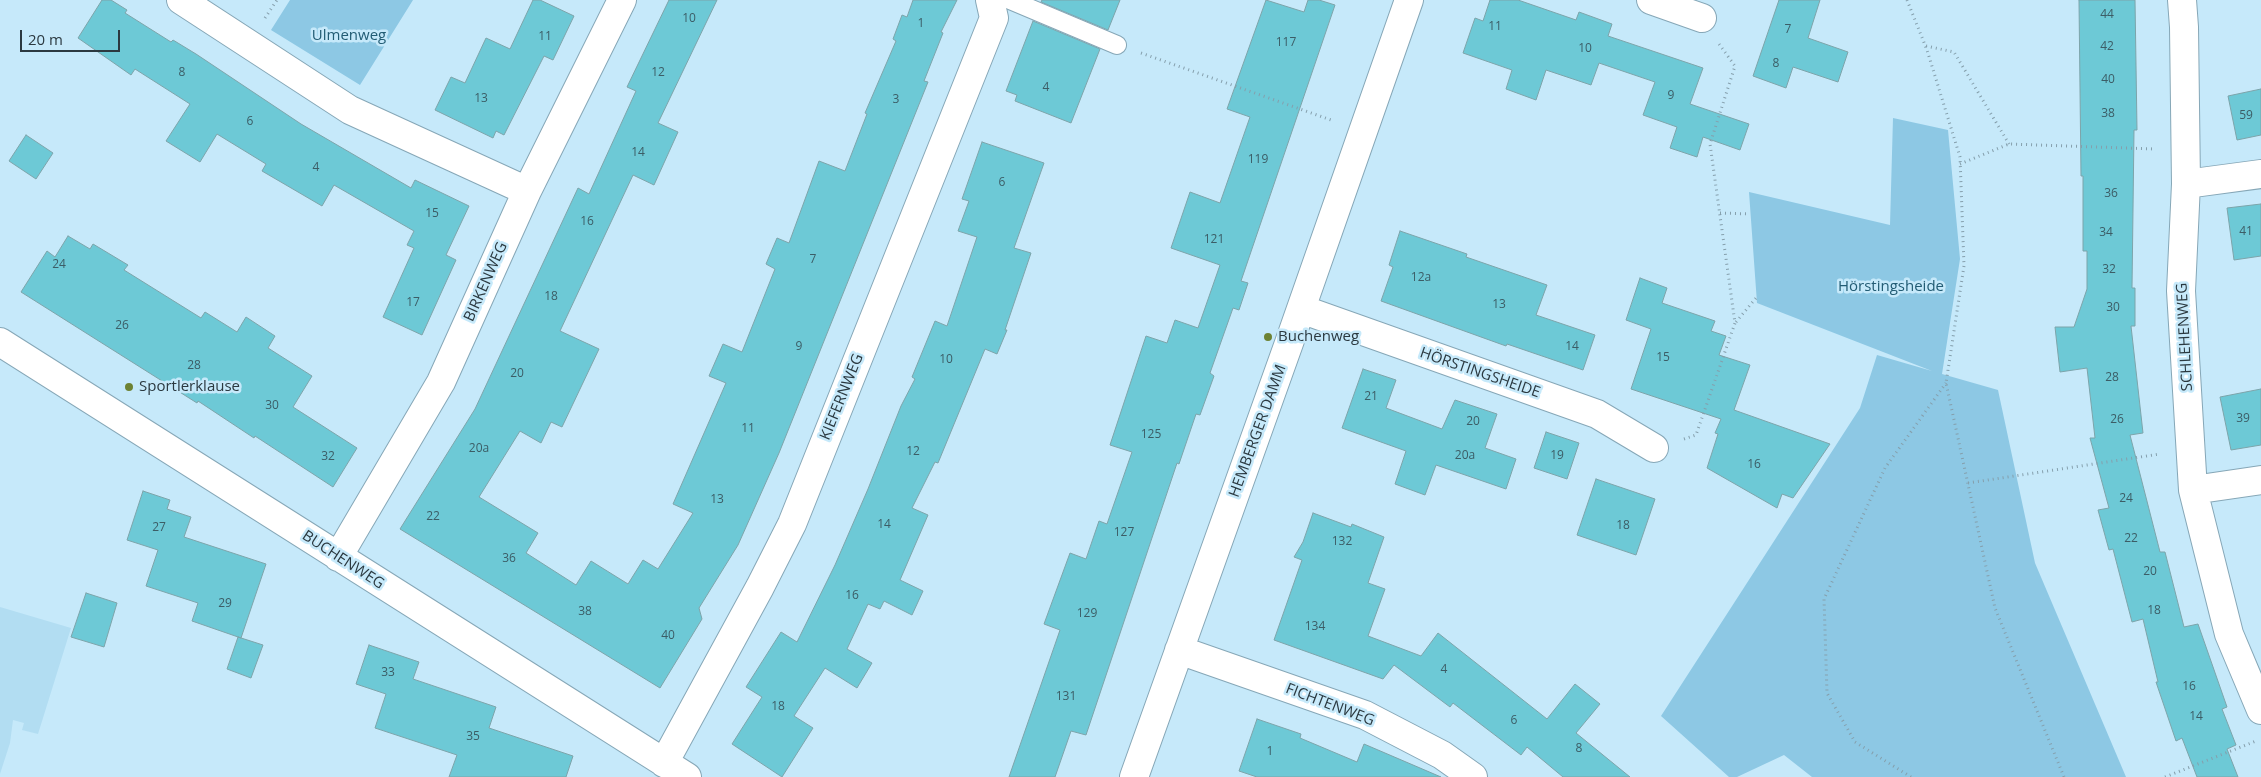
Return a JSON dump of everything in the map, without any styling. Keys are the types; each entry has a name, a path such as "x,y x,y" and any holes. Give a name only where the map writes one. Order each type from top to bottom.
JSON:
{"street":[{"path":"181,0 350,110 527,191"},
{"name":"BIRKENWEG","path":"338,557 441,382 527,191 622,0"},
{"name":"HEMBERGER DAMM","path":"1134,777 1409,0"},
{"path":"1650,0 1702,18"},
{"name":"SCHLEHENWEG","path":"2182,0 2186,184 2181,291 2193,490 2229,634 2261,710"},
{"name":"KIEFERNWEG","path":"664,763 760,587 792,524 998,6"},
{"path":"2186,184 2261,174"},
{"name":"HÖRSTINGSHEIDE","path":"1300,309 1597,414 1654,448"},
{"name":"BUCHENWEG","path":"0,342 686,777"},
{"path":"2193,490 2261,480"},
{"name":"FICHTENWEG","path":"1179,650 1364,715 1442,755 1472,777"}],"lane":[{"path":"998,6 1117,45"}],"path":[{"path":"1907,0 1926,46 1960,157 1964,266 1946,383 1995,608 2064,777"},
{"path":"1702,18 1735,66 1710,144 1735,323"},
{"path":"1117,45 1363,131"},
{"path":"1926,46 1954,52 2009,144"},
{"path":"1960,164 2009,144 2186,150"},
{"path":"1720,213 1750,214"},
{"path":"1654,448 1696,435 1735,323 1756,298"},
{"path":"1911,777 1855,742 1827,693 1824,599 1885,468 1946,383"},
{"path":"1968,483 2190,449"},
{"path":"2165,777 2261,738"}],"shaded area":[{"path":"0,607 71,628 38,734 22,730 24,723 13,720 10,743 0,774"}],"green space":[{"name":"Ulmenweg","path":"290,0 413,0 360,85 271,30"},
{"name":"Hörstingsheide","path":"1893,118 1948,130 1960,259 1942,374 1998,390 2035,563 2126,777 1812,777 1784,755 1737,777 1729,777 1661,716 1860,408 1877,355 1932,371 1757,303 1749,192 1890,225"}],"building":[{"path":"102,0 111,0 127,10 125,13 171,42 173,40 196,54 301,124 411,188 415,180 469,206 446,255 456,260 422,335 383,317 414,248 407,245 414,231 334,185 322,206 262,171 266,164 217,134 200,162 166,141 190,104 135,69 131,75 78,38"},
{"path":"533,0 540,0 574,16 553,60 544,56 504,135 496,131 493,138 435,110 451,77 465,83 486,38 510,49"},
{"path":"669,0 717,0 658,123 678,132 654,185 633,175 560,331 599,349 562,427 551,422 541,443 520,431 479,497 538,533 526,553 576,585 591,561 628,584 643,560 658,569 693,513 673,504 726,383 709,376 723,344 742,352 775,269 766,264 777,238 789,243 819,161 845,171 867,114 865,113 896,41 893,39 902,15 907,17 913,0 957,0 941,32 943,33 924,81 928,82 779,453 738,545 699,608 702,619 660,688 400,529 475,409 578,188 589,194 636,91 627,87"},
{"path":"1042,0 1120,0 1108,30 1041,2"},
{"path":"1266,0 1304,12 1308,0 1319,0 1335,5 1241,281 1248,283 1239,310 1233,308 1210,373 1214,376 1200,415 1196,414 1179,464 1177,463 1086,735 1071,731 1055,777 1009,777 1060,630 1044,624 1070,553 1086,559 1099,521 1107,524 1132,452 1110,445 1146,336 1167,343 1175,320 1198,328 1220,265 1171,248 1190,192 1220,203 1250,117 1227,109"},
{"path":"1490,0 1518,0 1576,20 1579,12 1612,24 1608,36 1703,68 1690,104 1749,124 1740,150 1703,137 1697,157 1670,148 1677,127 1643,115 1655,82 1599,63 1591,85 1546,70 1536,100 1506,89 1512,70 1463,53 1475,18 1483,21"},
{"path":"1779,0 1820,0 1808,38 1848,52 1838,82 1793,67 1786,88 1753,76"},
{"path":"2079,0 2135,0 2137,130 2134,130 2132,288 2135,288 2135,326 2131,326 2143,433 2130,435 2160,552 2165,552 2184,627 2198,624 2227,707 2222,709 2236,745 2227,749 2238,777 2197,777 2182,738 2176,741 2156,682 2158,682 2143,619 2132,622 2113,549 2109,550 2098,510 2109,508 2090,438 2095,438 2087,368 2060,372 2055,327 2074,327 2087,289 2087,251 2083,251"},
{"path":"1033,21 1100,49 1071,123 1015,101 1017,95 1006,91"},
{"path":"2261,89 2261,135 2237,140 2228,96"},
{"path":"26,135 53,153 36,179 9,161"},
{"path":"982,142 1044,163 1014,248 1031,253 1005,330 1007,330 997,354 985,349 938,463 935,462 912,508 928,515 900,580 923,591 912,615 884,601 880,609 868,604 847,649 872,663 857,688 825,668 794,716 813,728 782,777 732,744 762,697 746,687 781,632 797,642 835,565 868,489 901,406 915,379 912,377 935,321 947,326 977,237 958,231 969,201 962,199"},
{"path":"2261,204 2261,256 2234,260 2227,208"},
{"path":"1400,231 1467,254 1466,257 1547,285 1536,315 1595,335 1583,370 1507,344 1506,346 1381,301 1393,267 1389,265"},
{"path":"68,236 90,249 93,244 128,265 124,270 201,318 205,312 237,332 246,317 275,336 268,348 312,376 293,407 357,448 333,487 255,436 254,438 198,401 197,403 21,292 47,251 55,257"},
{"path":"1640,278 1667,288 1662,303 1715,321 1711,331 1726,336 1719,355 1750,365 1734,410 1830,444 1793,498 1782,494 1777,508 1707,468 1718,434 1715,433 1721,419 1631,389 1651,329 1626,320"},
{"path":"1363,369 1396,380 1386,408 1442,429 1455,400 1497,414 1485,448 1516,459 1506,489 1436,465 1425,495 1395,484 1406,451 1342,428"},
{"path":"2261,389 2261,445 2231,450 2220,397"},
{"path":"1546,432 1579,443 1567,479 1534,468"},
{"path":"1596,479 1655,499 1636,555 1577,535"},
{"path":"143,491 170,500 167,509 191,517 184,537 266,564 241,638 192,621 198,603 146,586 158,550 127,540"},
{"path":"1313,513 1351,527 1352,524 1384,537 1368,583 1385,589 1368,636 1421,656 1438,633 1547,719 1575,684 1600,704 1576,733 1630,777 1563,777 1527,747 1521,755 1453,703 1450,707 1394,665 1383,679 1274,640 1302,560 1294,557 1303,542"},
{"path":"86,593 117,603 104,647 71,637"},
{"path":"238,637 263,645 251,678 227,669"},
{"path":"369,645 419,662 413,679 496,707 489,728 573,756 566,777 449,777 457,755 375,728 386,694 356,684"},
{"path":"1257,719 1301,734 1300,738 1357,762 1364,744 1441,777 1257,777 1239,771"}],"place":[{"name":"Buchenweg","path":"1268,337"},
{"name":"Sportlerklause","path":"129,387"}]}
